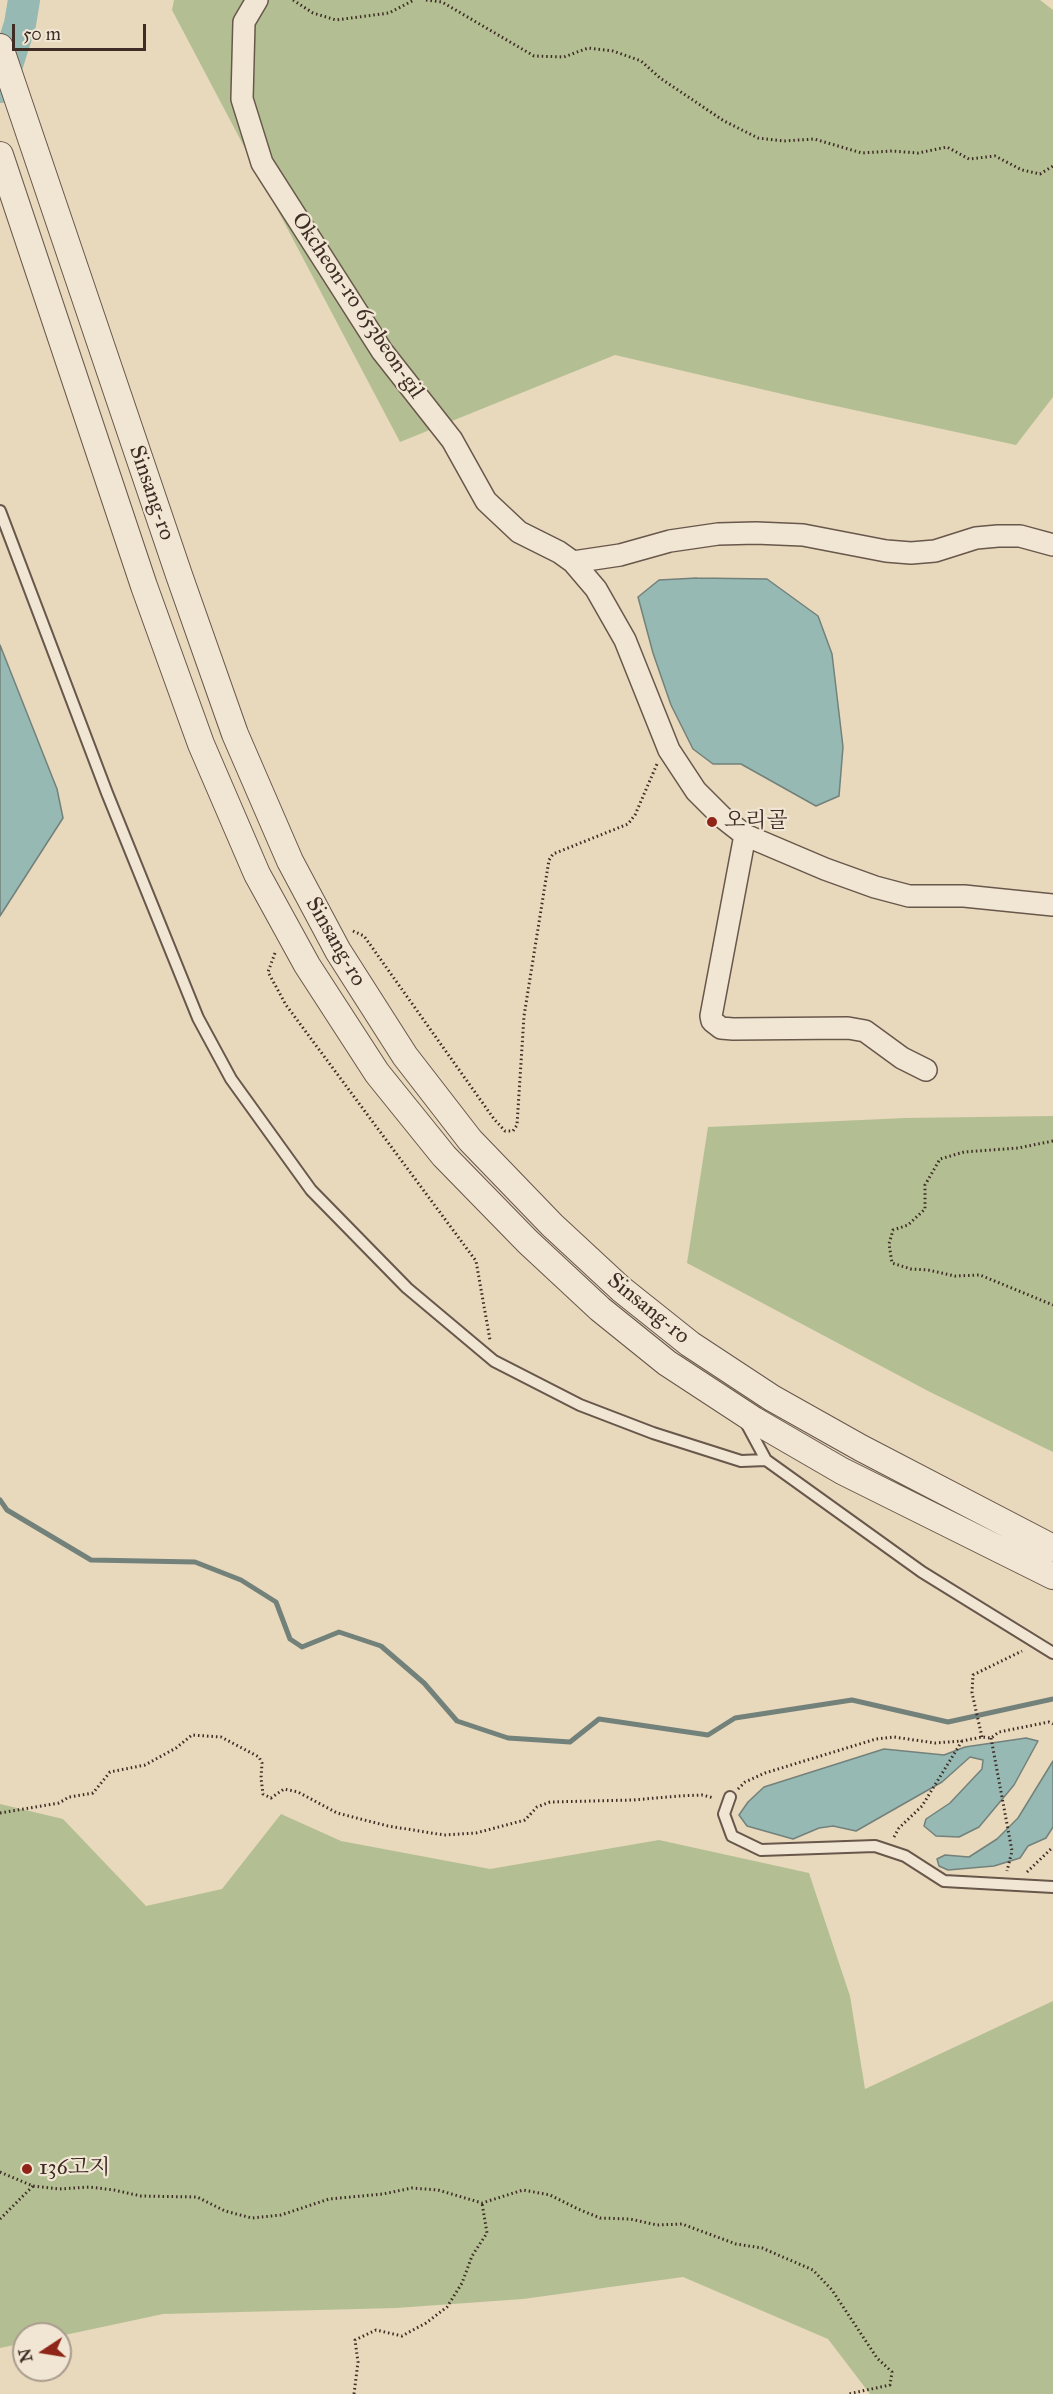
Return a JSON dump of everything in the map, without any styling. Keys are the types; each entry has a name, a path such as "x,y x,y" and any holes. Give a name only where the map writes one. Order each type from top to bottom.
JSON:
{"street":[{"name":"Okcheon-ro 653beon-gil","path":"257,0 244,22 242,99 262,164 382,351 452,440 486,501 519,532 560,552 573,562 596,589 625,640 669,750 696,791 722,817 745,835 825,869 909,896 964,896 1053,905"},
{"name":"Sinsang-ro","path":"0,47 178,575 236,734 290,861 344,941 405,1056 470,1140 552,1225 621,1289 690,1344 772,1398 861,1448 1053,1548"},
{"name":"Sinsang-ro","path":"0,155 144,586 201,744 257,874 308,964 377,1073 444,1156 528,1242 600,1309 667,1363 740,1410 842,1470 1053,1576"},
{"path":"573,562 620,555 670,541 718,534 803,535 886,551 911,553 935,551 976,538 998,536 1020,536 1053,545"},
{"path":"745,835 711,1016 712,1021 721,1028 733,1029 848,1028 865,1031 903,1058 926,1070"}],"lane":[{"path":"0,511 107,793 203,1029 231,1079 311,1190 407,1288 494,1362 580,1405 653,1433 741,1461 766,1460"},
{"path":"740,1410 766,1460 921,1572 1053,1653"},
{"path":"730,1797 724,1814 732,1836 761,1850 875,1846 905,1856 944,1881 1053,1887"}],"path":[{"path":"293,0 313,13 336,20 388,13 414,0"},
{"path":"426,0 442,2 534,56 564,57 588,48 613,51 641,61 660,78 724,121 758,138 784,141 814,139 862,153 892,151 918,153 947,147 969,159 995,156 1022,170 1040,174 1053,166"},
{"path":"344,941 364,936 494,1119 505,1131 513,1131 516,1125 524,1016 549,860 553,854 627,824 635,815 657,764"},
{"path":"277,950 268,972 286,1005 476,1261 490,1340"},
{"path":"1053,1141 1018,1148 964,1152 940,1159 925,1185 925,1209 908,1225 893,1230 888,1244 892,1263 911,1269 955,1276 980,1275 1053,1305"},
{"path":"982,1737 972,1693 973,1675 1024,1650"},
{"path":"0,1813 59,1803 69,1797 93,1793 110,1772 145,1765 176,1748 192,1735 222,1737 259,1757 262,1763 263,1794 271,1798 284,1789 298,1792 337,1813 388,1826 444,1835 476,1833 525,1820 537,1807 550,1802 633,1800 702,1795 723,1800 730,1797 745,1782 765,1773 876,1739 894,1737 934,1743 962,1741 982,1737 991,1738 999,1732 1049,1722 1053,1724"},
{"path":"991,1738 1012,1851 1006,1867"},
{"path":"885,1850 899,1828 922,1806 962,1741"},
{"path":"1013,1885 1053,1847"},
{"path":"0,2172 33,2186 59,2189 89,2187 141,2196 197,2197 225,2211 252,2218 282,2215 329,2199 383,2194 412,2188 438,2190 482,2203 523,2190 550,2195 578,2210 600,2218 630,2219 657,2225 682,2224 736,2244 762,2248 790,2258 813,2270 832,2290 877,2358 892,2372 890,2385 848,2394"},
{"path":"0,2219 33,2186"},
{"path":"354,2394 358,2362 355,2340 376,2330 402,2336 426,2323 447,2307 462,2283 472,2256 487,2233 482,2203"}],"green space":[{"path":"174,0 1040,0 1053,10 1053,397 1016,445 615,355 400,442 172,10"},
{"path":"1053,1116 1053,1452 930,1392 687,1263 708,1127 905,1118"},
{"path":"0,1804 63,1819 146,1906 222,1889 281,1814 341,1841 490,1869 659,1840 809,1873 850,1996 865,2089 1053,2001 1053,2394 870,2394 828,2339 683,2277 523,2299 396,2308 163,2314 72,2333 72,2322 12,2322 12,2346 0,2348"}],"water":[{"path":"767,579 818,616 832,654 843,747 839,796 816,806 741,764 713,764 693,749 671,705 653,653 638,597 659,580"},
{"path":"0,645 57,789 63,818 0,916"},
{"path":"1026,1738 1038,1741 1014,1785 979,1827 959,1837 936,1836 924,1826 926,1819 950,1803 982,1769 983,1760 970,1757 942,1782 856,1831 833,1826 819,1828 793,1839 747,1826 739,1815 748,1802 764,1787 884,1749 944,1755 965,1747"},
{"path":"1053,1761 1053,1827 1046,1838 1028,1846 1020,1858 994,1866 948,1870 939,1866 937,1859 945,1855 969,1857 997,1839 1018,1818"}],"waterway":[{"path":"0,87 20,24 24,0"},
{"path":"0,1500 7,1510 91,1560 195,1562 241,1580 276,1602 290,1639 302,1647 339,1632 381,1646 424,1683 457,1721 508,1738 570,1742 599,1719 708,1735 735,1718 852,1700 948,1722 1053,1699"}],"place":[{"name":"오리골","path":"712,822"},
{"name":"136고지","path":"27,2169"}]}
